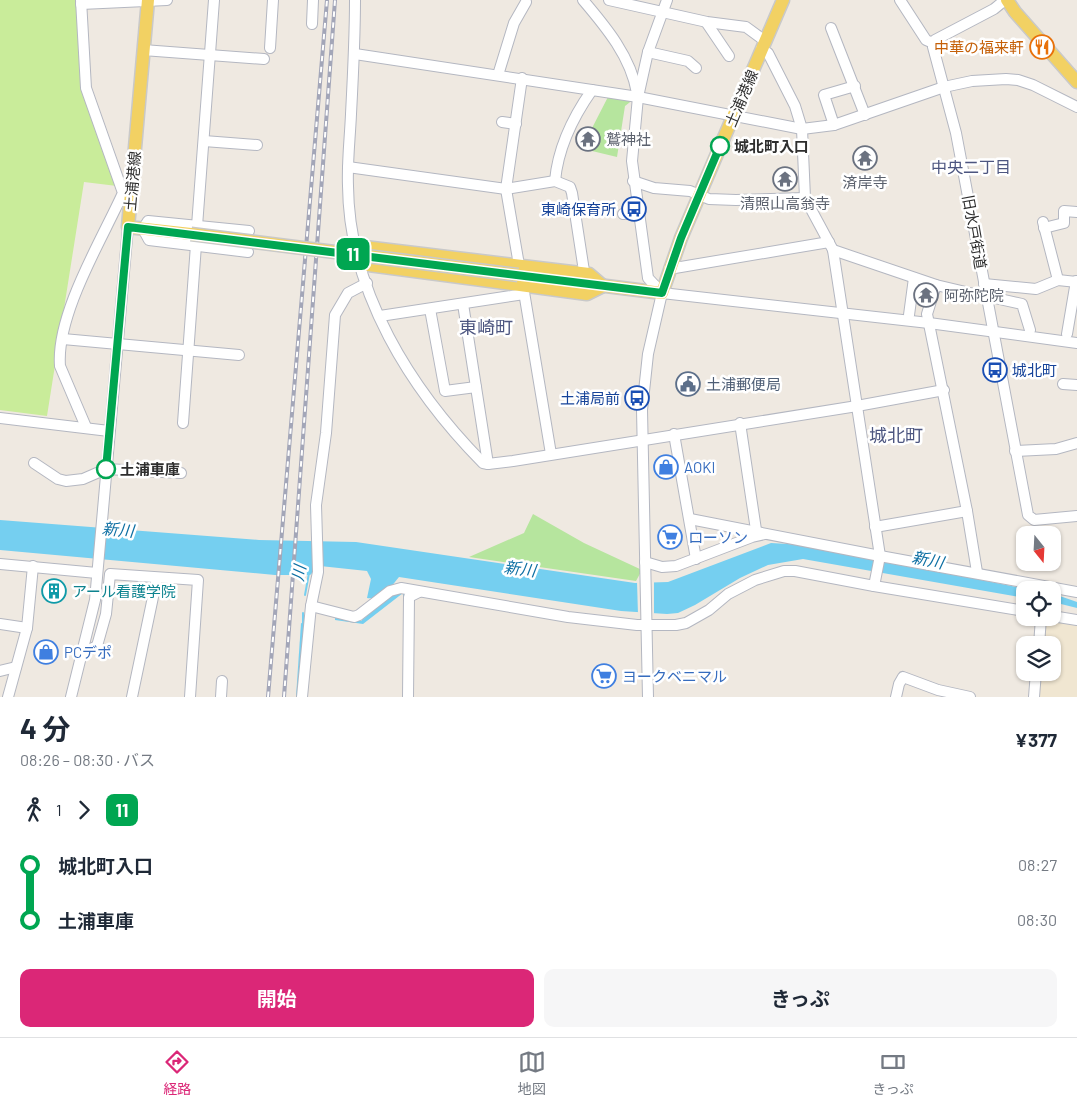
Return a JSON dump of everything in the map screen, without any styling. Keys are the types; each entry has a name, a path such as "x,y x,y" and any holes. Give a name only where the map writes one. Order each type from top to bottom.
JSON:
{"main road":[{"name":"土浦港線","path":"148,0 128,227 521,280 603,286 662,293 669,269 699,194 783,0"},
{"path":"1001,2 1015,12 1077,82"},
{"path":"356,246 521,280"},
{"path":"361,264 521,280"}],"street":[{"path":"86,427 60,366 63,339 70,306 122,192 86,88 81,2 167,0"},
{"path":"183,424 195,235 211,56 214,0"},
{"path":"270,48 273,0"},
{"path":"312,24 314,0"},
{"path":"354,0 355,54 348,167 349,209 366,283 401,360 425,397 454,434 483,462 488,464 856,406 944,390"},
{"path":"583,0 622,51 634,76 638,97"},
{"path":"609,0 706,22 746,27 768,53 795,106 802,129 805,198 831,246 844,314 856,406 880,556 875,581"},
{"path":"667,0 648,52 638,97 634,125 633,181 648,278 662,293 929,323 1077,343"},
{"path":"900,0 926,40 933,43 1001,2"},
{"path":"498,75 514,23 526,2"},
{"path":"706,22 729,56"},
{"path":"832,28 865,115"},
{"name":"旧水戸街道","path":"933,43 960,152 1015,451 1030,517 1034,520 1077,516"},
{"path":"144,50 264,59"},
{"path":"648,52 688,61 696,68"},
{"path":"355,54 638,97 802,129 834,125 944,87 972,81 1012,80 1033,85 1077,107"},
{"path":"522,78 506,190 551,454"},
{"path":"834,125 824,95 855,86"},
{"path":"555,181 564,139 576,114 592,90"},
{"path":"502,122 516,124"},
{"path":"204,141 257,145"},
{"path":"348,167 506,190 555,181 570,187 584,271"},
{"path":"633,181 654,188 679,190 709,198 736,200 805,198"},
{"path":"1058,280 1044,225 1064,223 1064,211 1077,212"},
{"path":"623,214 638,212"},
{"path":"71,697 84,652 95,600 128,227"},
{"path":"195,235 249,231"},
{"path":"195,235 248,252"},
{"path":"669,269 831,246 936,285 1022,304 1030,330"},
{"path":"909,315 914,278"},
{"path":"380,316 463,304 521,280"},
{"path":"984,284 1036,289 1058,280 1077,282 1067,334"},
{"path":"302,697 311,606 318,572 316,505 326,433 335,315 348,293 366,283"},
{"path":"936,285 927,314 968,511 977,572"},
{"path":"648,697 642,439 648,354 662,293"},
{"path":"463,304 488,464"},
{"path":"430,309 445,391 476,387"},
{"path":"63,339 239,355"},
{"path":"1063,384 1077,385"},
{"path":"0,418 109,430"},
{"path":"740,423 756,530"},
{"path":"674,434 696,559"},
{"path":"1015,451 1056,450 1077,443"},
{"path":"34,463 58,479 66,481 83,479 106,469 181,473"},
{"path":"875,526 968,511"},
{"path":"690,519 1077,592"},
{"path":"645,562 668,568 752,537 770,533"},
{"path":"0,564 98,569"},
{"path":"8,697 27,628 32,566"},
{"path":"311,606 354,617 395,589 412,589 419,592 568,617 686,623 709,610 728,594 741,587 784,571 806,571 875,581 1016,609"},
{"path":"84,652 97,646 102,632 110,574 198,580 190,697"},
{"path":"132,697 157,578"},
{"path":"408,697 409,597 419,592"},
{"path":"1061,617 1077,620"},
{"path":"0,624 27,628"},
{"path":"0,672 16,667"},
{"path":"896,697 903,676 938,690 970,697"},
{"path":"1034,697 1035,681"},
{"path":"221,697 222,682"}],"shaded area":[{"path":"1061,621 1077,623 1077,697 1034,697 1035,681 1061,681 1061,636 1040,636 1040,626 1061,626"}],"green space":[{"path":"0,0 78,0 84,88 117,186 84,182 47,416 0,410"},
{"path":"609,95 634,99 625,106 617,157 592,151 591,130"},
{"path":"533,514 584,543 642,570 636,581 469,557 524,533"}],"water":[{"name":"新川","path":"0,520 259,540 356,542 635,583 668,582 771,543 805,545 1016,587 1016,596 803,559 768,565 740,578 695,605 678,613 667,614 621,611 399,577 381,595 367,598 371,579 367,571 320,566 310,575 275,575 0,550"},
{"path":"406,591 404,697 403,593 363,624 335,620 335,617 361,621 394,593"},
{"path":"1061,596 1077,602 1077,608 1061,604"},
{"path":"301,623 304,624 300,697 296,697"}],"pier":[{"path":"654,580 654,616 638,615 637,581"}],"waterway":[{"name":"川","path":"305,595 309,573"},
{"path":"303,613 303,625"}],"railway":[{"path":"268,697 327,0"},
{"path":"284,697 335,0"}],"bus line":[{"name":"11","path":"106,469 128,227 662,293 681,238 720,146"}],"place":[{"name":"中華の福来軒","path":"1042,47"},
{"name":"鷲神社","path":"588,139"},
{"name":"城北町入口","path":"720,146"},
{"name":"済岸寺","path":"865,158"},
{"name":"清照山高翁寺","path":"785,179"},
{"name":"東崎保育所","path":"634,209"},
{"name":"阿弥陀院","path":"926,295"},
{"name":"城北町","path":"995,370"},
{"name":"土浦郵便局","path":"688,384"},
{"name":"土浦局前","path":"637,398"},
{"name":"AOKI","path":"666,467"},
{"name":"土浦車庫","path":"106,469"},
{"name":"ローソン","path":"670,537"},
{"name":"アール看護学院","path":"54,591"},
{"name":"PCデポ","path":"46,652"},
{"name":"ヨークベニマル","path":"604,676"}],"district":[{"name":"中央二丁目","path":"971,166"},
{"name":"東崎町","path":"486,327"},
{"name":"城北町","path":"896,435"}]}
